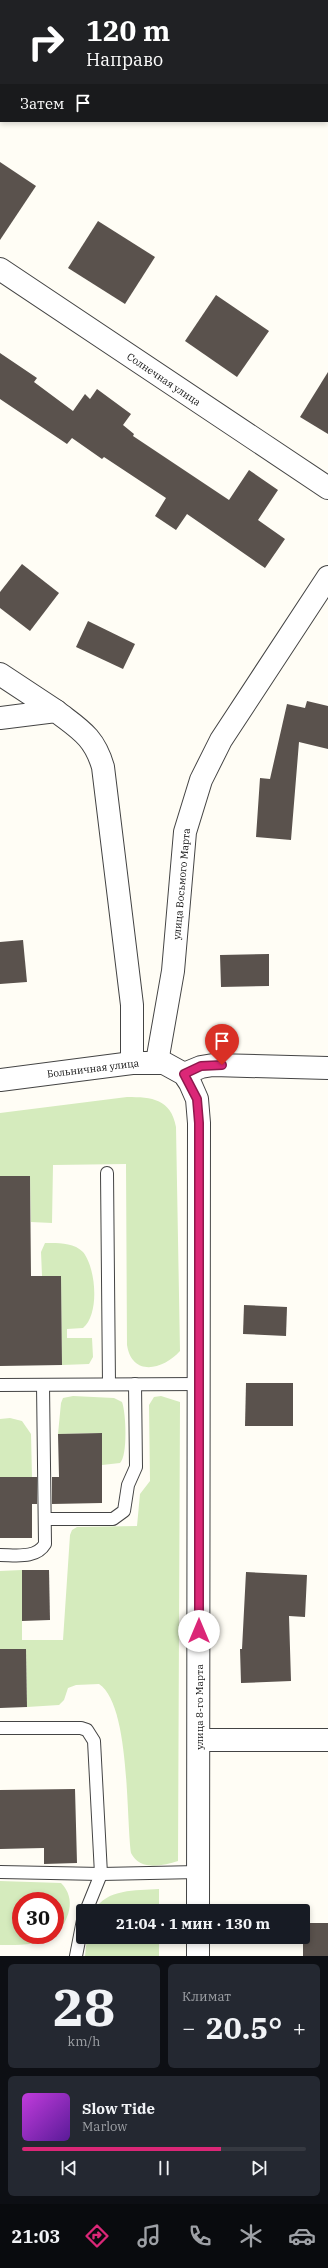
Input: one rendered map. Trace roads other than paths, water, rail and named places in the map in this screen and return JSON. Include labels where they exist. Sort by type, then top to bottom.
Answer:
[{"type":"street","name":"Солнечная улица","points":[[0,269],[328,488]]},
{"type":"street","name":"улица Восьмого Марта","points":[[157,1062],[173,971],[185,832],[201,780],[220,740],[328,576]]},
{"type":"street","points":[[0,674],[56,711],[94,742],[103,767],[132,1005],[132,1063]]},
{"type":"street","points":[[0,718],[56,711]]},
{"type":"street","name":"Больничная улица","points":[[0,1080],[132,1063],[157,1062],[170,1065],[184,1074]]},
{"type":"street","points":[[184,1074],[201,1066],[214,1065],[328,1068]]},
{"type":"street","name":"улица 8-го Марта","points":[[184,1074],[197,1099],[199,1123],[200,1384],[198,1904]]},
{"type":"street","points":[[199,1740],[328,1740]]},
{"type":"street","points":[[198,1944],[198,1956]]},
{"type":"lane","points":[[107,1173],[109,1384]]},
{"type":"lane","points":[[46,1520],[113,1519],[124,1511],[128,1485],[136,1467],[135,1384]]},
{"type":"lane","points":[[0,1385],[200,1384]]},
{"type":"lane","points":[[0,1555],[30,1554],[42,1550],[45,1544],[46,1520],[43,1385]]},
{"type":"lane","points":[[0,1728],[72,1727],[87,1730],[92,1735],[95,1747],[101,1874],[89,1904]]},
{"type":"lane","points":[[0,1872],[101,1874],[198,1872]]},
{"type":"lane","points":[[76,1956],[78,1944]]}]
